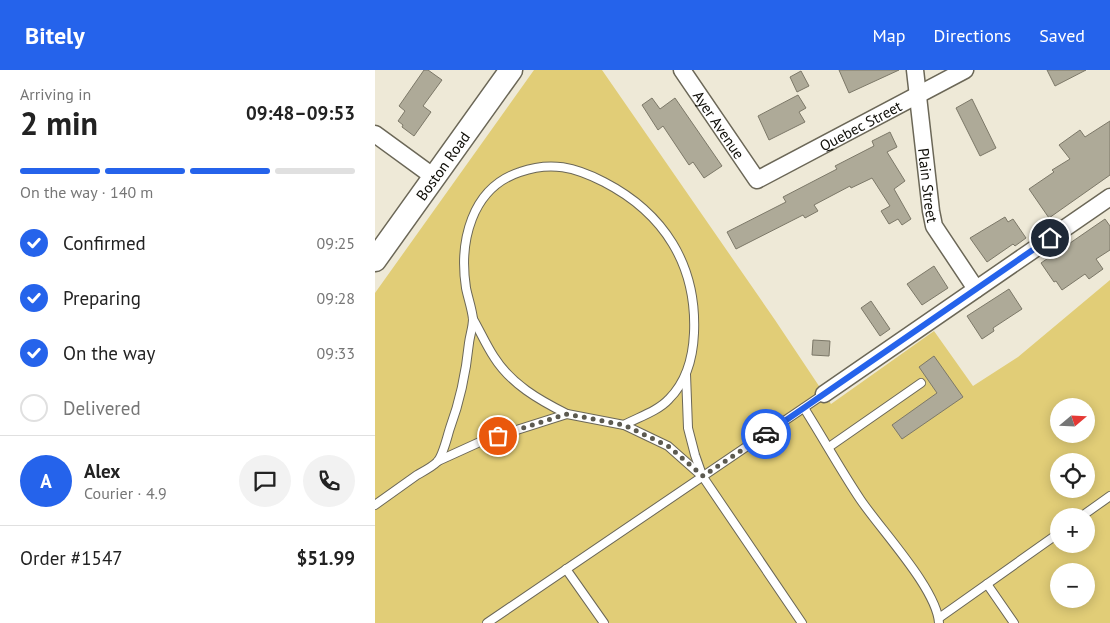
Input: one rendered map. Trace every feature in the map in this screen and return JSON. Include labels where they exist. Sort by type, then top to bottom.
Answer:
[{"type":"main road","name":"Boston Road","points":[[375,260],[511,70]]},
{"type":"street","name":"Ayer Avenue","points":[[682,70],[757,180]]},
{"type":"street","name":"Plain Street","points":[[915,70],[934,226],[976,289]]},
{"type":"street","name":"Quebec Street","points":[[757,180],[965,70]]},
{"type":"street","points":[[375,134],[434,177]]},
{"type":"street","points":[[825,394],[1110,197]]},
{"type":"lane","points":[[624,425],[656,409],[669,399],[686,374],[693,351],[694,316],[691,291],[681,260],[668,235],[645,209],[623,192],[591,175],[565,166],[544,166],[519,172],[488,190],[474,212],[466,235],[464,259],[466,287],[473,319],[494,358],[526,391],[545,404],[567,414],[624,425],[668,446],[703,476]]},
{"type":"lane","points":[[438,461],[454,419],[465,378],[473,319]]},
{"type":"lane","points":[[686,374],[688,428],[703,476],[802,623]]},
{"type":"lane","points":[[829,447],[921,383]]},
{"type":"lane","points":[[487,623],[825,394]]},
{"type":"lane","points":[[804,408],[859,498],[926,589],[939,620],[1050,539]]},
{"type":"lane","points":[[375,505],[438,461],[482,441],[567,414]]},
{"type":"lane","points":[[1093,508],[1110,496]]},
{"type":"lane","points":[[566,569],[604,623]]},
{"type":"lane","points":[[987,584],[1014,623]]},
{"type":"shaded area","points":[[534,70],[602,70],[831,404],[934,331],[973,386],[1018,357],[1110,280],[1110,623],[375,623],[375,293]]},
{"type":"building","points":[[424,70],[428,70],[442,80],[423,106],[431,112],[414,136],[402,127],[403,125],[398,121],[405,111],[399,106]]},
{"type":"building","points":[[839,70],[899,70],[849,93]]},
{"type":"building","points":[[1047,70],[1086,70],[1055,86]]},
{"type":"building","points":[[801,71],[809,86],[797,92],[790,77]]},
{"type":"building","points":[[798,95],[806,108],[799,112],[805,122],[769,140],[758,116]]},
{"type":"building","points":[[652,98],[660,109],[675,98],[722,166],[704,178],[693,162],[689,165],[663,126],[658,130],[642,105]]},
{"type":"building","points":[[972,99],[996,148],[980,156],[956,108]]},
{"type":"building","points":[[1110,121],[1110,175],[1049,218],[1029,189],[1054,172],[1052,170],[1070,159],[1059,145],[1080,130],[1085,137]]},
{"type":"building","points":[[890,132],[897,147],[887,152],[905,181],[894,189],[911,219],[902,225],[898,219],[889,224],[881,211],[890,206],[872,178],[851,188],[850,186],[814,205],[818,211],[805,218],[803,215],[736,249],[727,232],[786,202],[783,197],[837,169],[835,166],[874,146],[872,141]]},
{"type":"building","points":[[1005,217],[1008,222],[1013,219],[1026,238],[1015,246],[1013,244],[987,262],[970,238]]},
{"type":"building","points":[[1105,219],[1110,226],[1110,250],[1096,259],[1103,269],[1089,279],[1085,274],[1062,290],[1041,263]]},
{"type":"building","points":[[934,266],[948,288],[922,305],[907,284]]},
{"type":"building","points":[[1009,289],[1022,309],[993,328],[994,331],[982,339],[967,316]]},
{"type":"building","points":[[871,301],[890,329],[880,336],[861,308]]},
{"type":"building","points":[[813,340],[830,341],[829,356],[812,355]]},
{"type":"building","points":[[934,356],[963,397],[902,439],[892,425],[937,393],[919,367]]},
{"type":"way so far","points":[[498,436],[567,414],[624,425],[668,446],[703,476],[766,434]]},
{"type":"route","points":[[766,434],[1050,238]]}]
